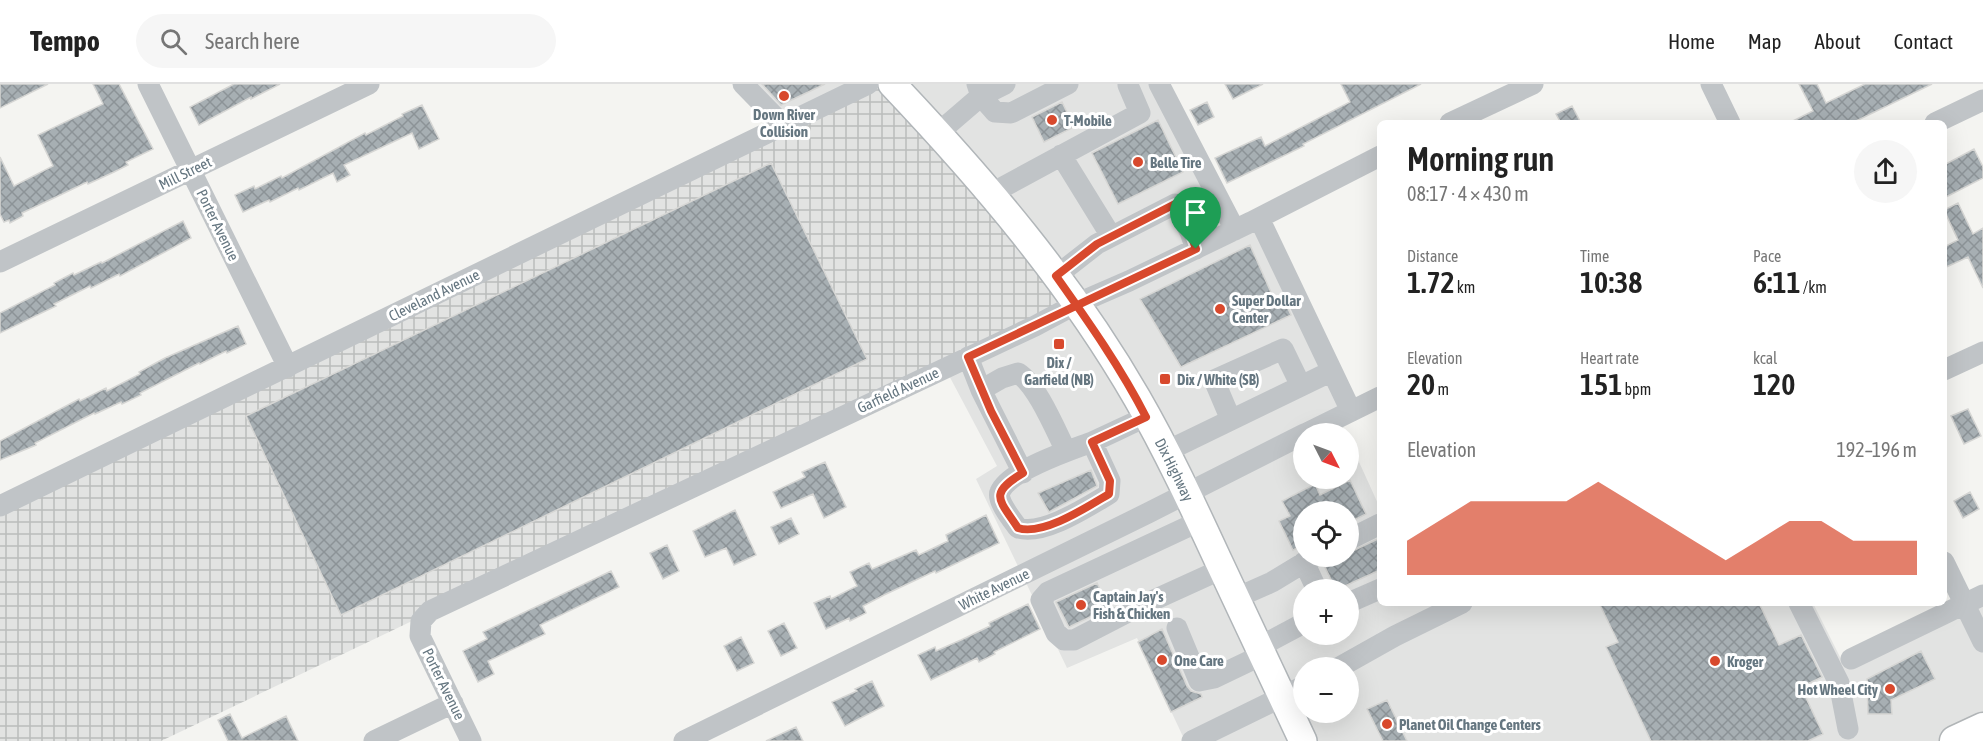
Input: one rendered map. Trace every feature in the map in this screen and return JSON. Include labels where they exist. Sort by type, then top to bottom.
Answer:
[{"type":"highway","points":[[1955,741],[1983,728]]},
{"type":"main road","name":"Dix Highway","points":[[892,84],[992,193],[1076,304],[1137,398],[1200,521],[1261,651],[1293,691]]},
{"type":"main road","name":"Dix Highway","points":[[1299,723],[1303,741]]},
{"type":"street","name":"Porter Avenue","points":[[148,84],[288,367]]},
{"type":"street","name":"Mill Street","points":[[0,262],[369,84]]},
{"type":"street","points":[[743,84],[783,125]]},
{"type":"street","name":"Cleveland Avenue","points":[[0,506],[868,84]]},
{"type":"street","points":[[938,133],[979,90],[1005,84]]},
{"type":"street","points":[[979,90],[995,112],[1011,113],[1068,84]]},
{"type":"street","points":[[1159,84],[1235,230]]},
{"type":"street","points":[[1456,120],[1533,84]]},
{"type":"street","points":[[1711,84],[1729,120]]},
{"type":"street","points":[[992,193],[1140,112],[1128,85]]},
{"type":"street","points":[[1941,120],[1983,100]]},
{"type":"street","points":[[1061,155],[1111,236]]},
{"type":"street","name":"Garfield Avenue","points":[[420,626],[430,611],[1196,249],[1377,158]]},
{"type":"street","points":[[1056,276],[1097,244],[1175,204],[1196,249]]},
{"type":"street","points":[[1258,218],[1351,411]]},
{"type":"street","points":[[1231,420],[1214,380],[1283,349],[1301,386]]},
{"type":"street","points":[[1947,369],[1983,352]]},
{"type":"street","points":[[968,357],[981,390],[1023,473]]},
{"type":"street","points":[[1165,452],[1332,371]]},
{"type":"street","points":[[981,390],[1002,378],[1017,373],[1027,379],[1066,451]]},
{"type":"street","name":"White Avenue","points":[[1326,423],[1377,398]]},
{"type":"street","points":[[1092,442],[1110,481],[1109,494],[1038,529],[1018,528],[999,499],[999,492],[1008,482],[1039,462],[1092,442],[1146,417]]},
{"type":"street","name":"White Avenue","points":[[684,741],[1293,440]]},
{"type":"street","points":[[1200,521],[1048,592],[1041,600],[1048,616],[1056,633],[1064,640],[1074,640],[1134,609],[1222,569]]},
{"type":"street","points":[[1359,534],[1377,526]]},
{"type":"street","points":[[1947,566],[1974,599],[1983,642]]},
{"type":"street","points":[[1236,598],[1272,582],[1297,567]]},
{"type":"street","points":[[1359,598],[1377,590]]},
{"type":"street","points":[[1851,659],[1974,599]]},
{"type":"street","points":[[1358,657],[1450,606]]},
{"type":"street","points":[[1800,606],[1839,683],[1848,729]]},
{"type":"street","name":"Porter Avenue","points":[[420,626],[420,636],[471,741]]},
{"type":"street","points":[[1177,628],[1199,681],[1214,678],[1293,629]]},
{"type":"street","points":[[1192,741],[1293,691]]},
{"type":"street","points":[[374,741],[453,703]]},
{"type":"shaded area","points":[[743,84],[868,84],[783,125]]},
{"type":"shaded area","points":[[868,84],[892,84],[1076,304],[161,741],[0,741],[0,506]]},
{"type":"shaded area","points":[[892,84],[1163,84],[1237,228],[1260,218],[1352,411],[1338,417],[1341,423],[1293,423],[1293,489],[1359,489],[1359,462],[1377,501],[1377,606],[1814,606],[1843,663],[1983,595],[1983,728],[1955,741],[1185,741],[1137,638],[1067,668],[976,479],[997,466],[945,368]]},
{"type":"building","points":[[0,84],[48,84],[0,108]]},
{"type":"building","points":[[93,84],[119,84],[153,149],[126,162],[128,165],[114,172],[88,184],[87,182],[22,213],[23,216],[10,223],[9,220],[4,222],[0,214],[0,157],[14,186],[53,166],[38,135],[103,104]]},
{"type":"building","points":[[234,84],[280,84],[199,125],[190,107]]},
{"type":"building","name":"Down River Collision","points":[[762,84],[825,84],[781,105]]},
{"type":"building","points":[[1225,84],[1263,84],[1233,99]]},
{"type":"building","points":[[1341,84],[1421,84],[1303,144],[1304,146],[1227,183],[1215,158],[1261,137],[1265,146],[1350,102]]},
{"type":"building","points":[[1799,84],[1817,84],[1826,103],[1865,84],[1932,84],[1858,120],[1795,120],[1813,111]]},
{"type":"building","name":"T-Mobile","points":[[1062,102],[1074,127],[1044,142],[1032,117]]},
{"type":"building","points":[[1207,102],[1214,117],[1198,125],[1190,110]]},
{"type":"building","points":[[422,105],[439,139],[419,149],[412,133],[344,165],[350,175],[337,182],[333,173],[299,190],[298,188],[243,212],[235,195],[254,186],[255,189],[281,176],[282,178]]},
{"type":"building","points":[[1572,106],[1579,120],[1559,120],[1556,114]]},
{"type":"building","name":"Belle Tire","points":[[1158,120],[1183,172],[1118,204],[1092,153]]},
{"type":"building","points":[[1974,149],[1983,167],[1983,178],[1947,196],[1947,163]]},
{"type":"building","points":[[771,163],[867,359],[341,615],[246,416]]},
{"type":"building","points":[[1958,203],[1973,234],[1983,228],[1983,288],[1968,257],[1947,267],[1947,246],[1958,240],[1947,216],[1947,208]]},
{"type":"building","points":[[183,221],[191,238],[120,276],[119,274],[91,288],[90,286],[54,304],[56,306],[0,333],[0,313],[55,285],[54,283],[73,273],[74,275],[102,263]]},
{"type":"building","name":"Super Dollar Center","points":[[1250,245],[1277,306],[1285,302],[1291,315],[1181,367],[1140,299]]},
{"type":"building","points":[[238,326],[246,344],[199,363],[140,393],[141,395],[94,413],[35,443],[36,445],[0,460],[0,441],[79,399],[80,401],[106,388],[107,391],[165,358]]},
{"type":"building","points":[[1968,409],[1981,436],[1964,444],[1951,416]]},
{"type":"building","points":[[825,462],[846,507],[824,518],[813,494],[781,508],[773,492],[805,477],[802,472]]},
{"type":"building","points":[[1091,470],[1097,486],[1049,512],[1038,493]]},
{"type":"building","points":[[1305,489],[1317,489],[1320,495],[1332,489],[1354,489],[1366,514],[1359,518],[1359,501],[1293,501],[1293,550],[1279,521],[1290,516],[1282,501]]},
{"type":"building","points":[[1970,492],[1979,509],[1963,518],[1954,501]]},
{"type":"building","points":[[735,510],[756,555],[734,565],[726,548],[705,557],[693,531]]},
{"type":"building","points":[[986,515],[999,543],[884,595],[863,606],[866,613],[826,629],[814,603],[830,596],[831,599],[857,586],[850,572],[869,563],[872,569],[916,550],[919,555],[948,541],[946,535]]},
{"type":"building","points":[[791,518],[799,534],[779,544],[771,527]]},
{"type":"building","points":[[1377,539],[1377,571],[1359,580],[1331,579],[1325,567],[1359,567],[1359,548]]},
{"type":"building","points":[[667,545],[679,571],[663,579],[650,553]]},
{"type":"building","points":[[611,571],[619,587],[540,625],[545,634],[488,661],[494,674],[478,682],[463,651],[487,639],[483,632]]},
{"type":"building","name":"Captain Jay's Fish & Chicken","points":[[1097,583],[1109,608],[1069,627],[1056,602]]},
{"type":"building","points":[[1028,604],[1040,629],[979,662],[977,658],[931,680],[918,655],[935,647],[936,651],[961,640]]},
{"type":"building","name":"Kroger","points":[[1600,606],[1760,606],[1779,645],[1801,635],[1822,677],[1801,687],[1823,734],[1808,741],[1651,741],[1606,647],[1618,642]]},
{"type":"building","points":[[784,623],[797,648],[781,656],[768,631]]},
{"type":"building","name":"One Care","points":[[1162,629],[1187,686],[1191,691],[1201,694],[1202,697],[1171,712],[1138,642]]},
{"type":"building","points":[[741,637],[754,663],[737,671],[724,646]]},
{"type":"building","name":"Hot Wheel City","points":[[1921,651],[1935,679],[1891,700],[1892,714],[1868,714],[1867,679]]},
{"type":"building","points":[[872,681],[884,706],[845,726],[832,702],[857,691],[855,689]]},
{"type":"building","name":"Planet Oil Change Centers","points":[[1387,700],[1407,741],[1383,741],[1367,709]]},
{"type":"building","points":[[230,714],[242,738],[286,716],[298,741],[228,741],[218,720]]},
{"type":"building","points":[[796,727],[803,741],[766,741]]},
{"type":"place","name":"Down River Collision","points":[[784,96]]},
{"type":"place","name":"T-Mobile","points":[[1052,120]]},
{"type":"place","name":"Belle Tire","points":[[1138,162]]},
{"type":"place","name":"Super Dollar Center","points":[[1220,309]]},
{"type":"place","name":"Dix / Garfield (NB)","points":[[1059,344]]},
{"type":"place","name":"Dix / White (SB)","points":[[1165,379]]},
{"type":"place","name":"Captain Jay's Fish & Chicken","points":[[1081,605]]},
{"type":"place","name":"One Care","points":[[1162,660]]},
{"type":"place","name":"Kroger","points":[[1715,661]]},
{"type":"place","name":"Hot Wheel City","points":[[1890,689]]},
{"type":"place","name":"Planet Oil Change Centers","points":[[1387,724]]},
{"type":"route","points":[[1196,249],[1076,304],[968,357],[991,411],[1023,473],[1008,482],[999,492],[999,499],[1018,528],[1038,529],[1109,494],[1110,481],[1092,442],[1146,417],[1137,398],[1076,304],[1056,276],[1097,244],[1175,204],[1196,249]]}]
